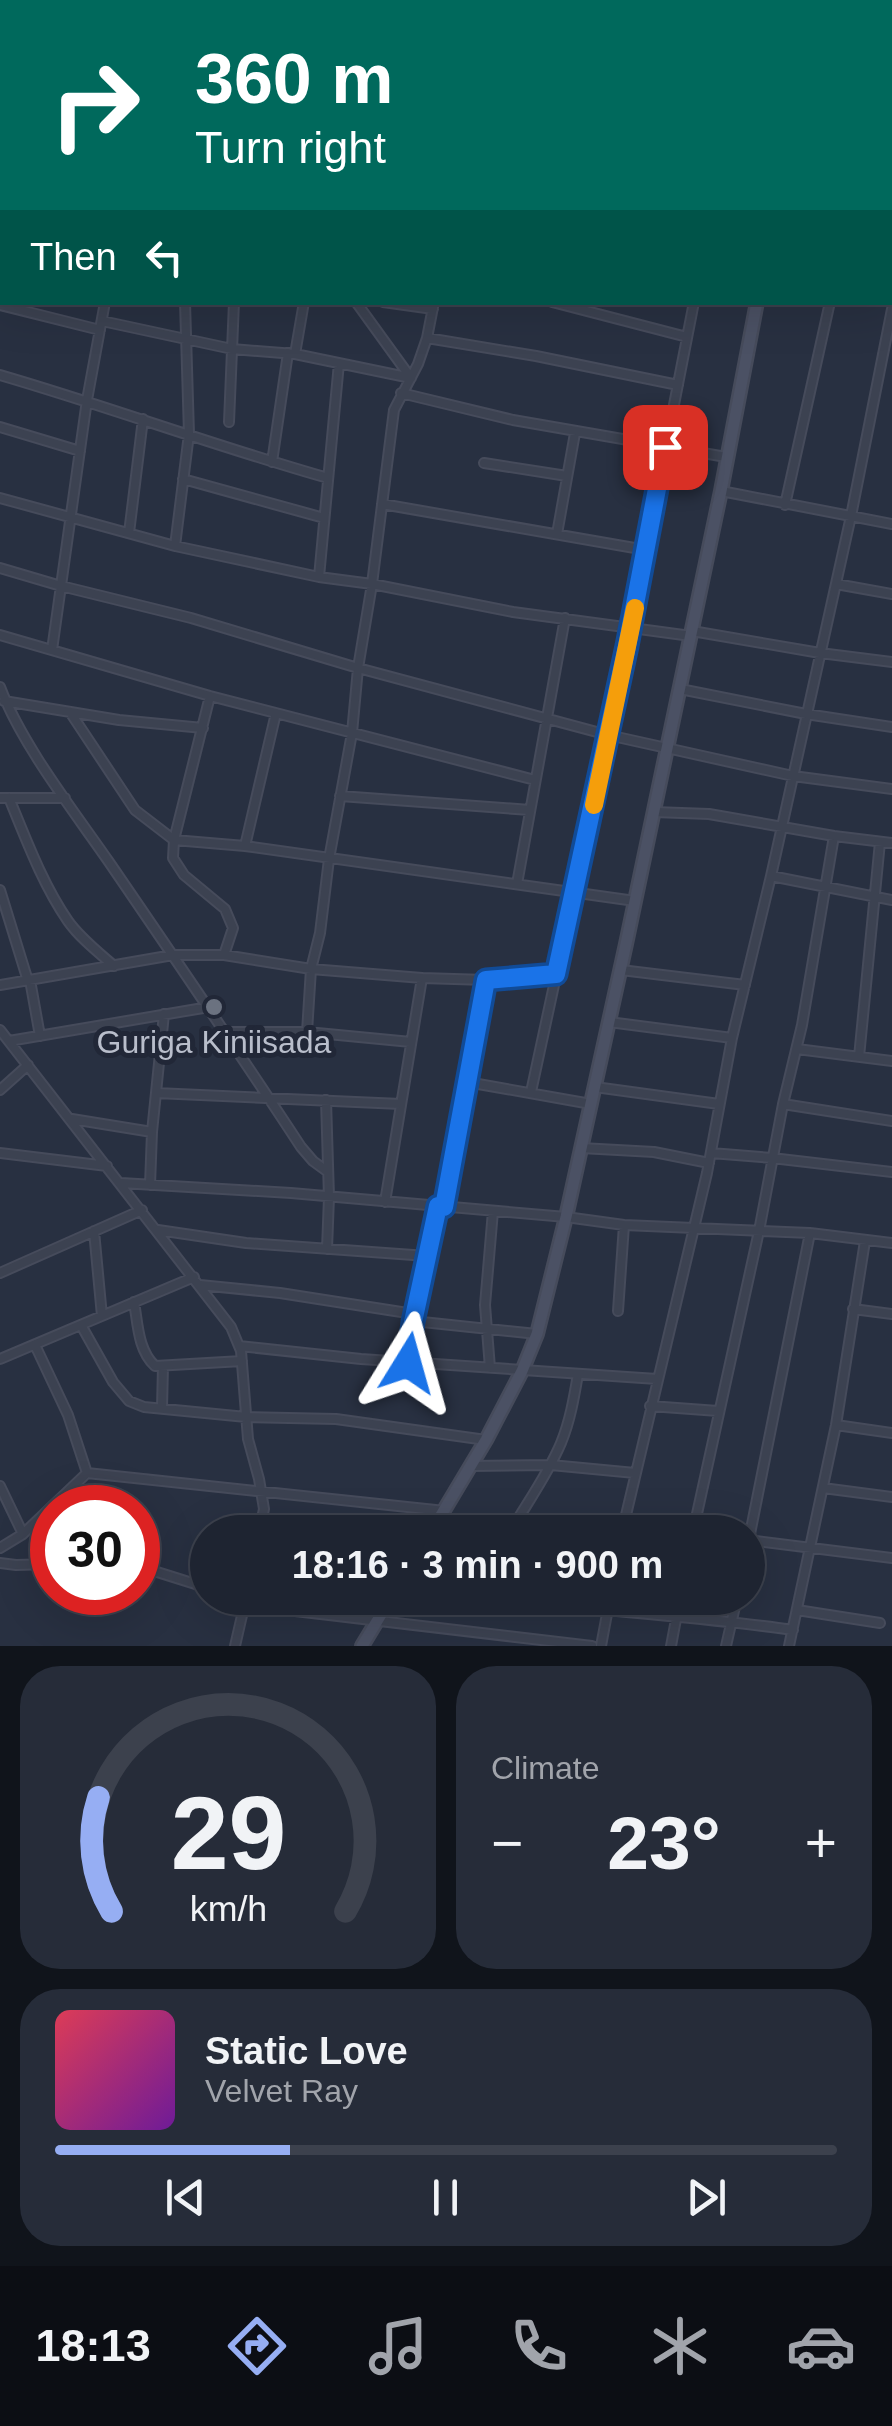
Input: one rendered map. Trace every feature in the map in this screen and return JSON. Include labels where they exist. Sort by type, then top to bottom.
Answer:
[{"type":"street","points":[[5,305],[232,349],[292,354],[411,378]]},
{"type":"street","points":[[52,650],[86,400],[104,305]]},
{"type":"street","points":[[175,546],[189,434],[185,305]]},
{"type":"street","points":[[228,422],[234,305]]},
{"type":"street","points":[[272,462],[303,305]]},
{"type":"street","points":[[358,305],[411,378]]},
{"type":"street","points":[[564,305],[687,336]]},
{"type":"street","points":[[532,1092],[631,627],[693,305]]},
{"type":"street","points":[[442,1515],[522,1371],[536,1334],[621,970],[756,305]]},
{"type":"street","points":[[785,505],[829,305]]},
{"type":"street","points":[[307,1032],[312,969],[352,733],[394,410],[428,338],[434,306]]},
{"type":"street","points":[[626,1515],[772,876],[888,347],[892,307]]},
{"type":"street","points":[[428,338],[678,385]]},
{"type":"street","points":[[318,577],[339,363]]},
{"type":"street","points":[[0,375],[328,478]]},
{"type":"street","points":[[401,393],[513,420],[726,458]]},
{"type":"street","points":[[130,534],[142,419]]},
{"type":"street","points":[[0,427],[80,451]]},
{"type":"street","points":[[557,534],[575,432]]},
{"type":"street","points":[[484,462],[567,476]]},
{"type":"street","points":[[183,480],[324,518]]},
{"type":"street","points":[[720,492],[892,524]]},
{"type":"street","points":[[0,498],[175,546],[318,577],[480,606],[892,662]]},
{"type":"street","points":[[382,504],[646,550]]},
{"type":"street","points":[[0,568],[608,736],[793,776],[892,789]]},
{"type":"street","points":[[836,584],[892,594]]},
{"type":"street","points":[[517,884],[565,618]]},
{"type":"street","points":[[0,635],[210,696],[535,780]]},
{"type":"street","points":[[0,687],[3,701],[65,798],[301,1148],[328,1172]]},
{"type":"street","points":[[680,689],[892,727]]},
{"type":"street","points":[[210,696],[174,840],[174,858],[184,875],[225,909],[232,928],[224,955]]},
{"type":"street","points":[[3,701],[119,720],[203,728]]},
{"type":"street","points":[[70,712],[135,810],[174,840],[245,846],[635,901]]},
{"type":"street","points":[[245,846],[276,713]]},
{"type":"street","points":[[340,796],[530,810]]},
{"type":"street","points":[[65,798],[4,798],[68,921],[114,966]]},
{"type":"street","points":[[654,812],[709,814],[892,844]]},
{"type":"street","points":[[696,1515],[797,1049],[834,836]]},
{"type":"street","points":[[859,1056],[880,842]]},
{"type":"street","points":[[772,876],[892,900]]},
{"type":"street","points":[[0,890],[29,981],[40,1036]]},
{"type":"street","points":[[0,985],[173,955],[224,955],[312,969],[422,978],[486,980],[556,974]]},
{"type":"street","points":[[621,970],[745,984]]},
{"type":"street","points":[[385,1202],[422,978]]},
{"type":"street","points":[[408,1363],[414,1318],[468,1082],[486,980]]},
{"type":"street","points":[[9,1041],[209,1007]]},
{"type":"street","points":[[150,1184],[164,1014]]},
{"type":"street","points":[[609,1022],[732,1038]]},
{"type":"street","points":[[0,1030],[231,1327],[242,1361],[248,1439],[263,1515]]},
{"type":"street","points":[[226,1032],[307,1032],[411,1042]]},
{"type":"street","points":[[797,1049],[892,1060]]},
{"type":"street","points":[[0,1090],[28,1065]]},
{"type":"street","points":[[468,1082],[591,1104]]},
{"type":"street","points":[[595,1088],[719,1104]]},
{"type":"street","points":[[156,1094],[401,1104]]},
{"type":"street","points":[[326,1100],[326,1249]]},
{"type":"street","points":[[783,1104],[892,1122]]},
{"type":"street","points":[[71,1119],[152,1132]]},
{"type":"street","points":[[581,1148],[709,1158],[772,1158],[892,1172]]},
{"type":"street","points":[[0,1153],[108,1166]]},
{"type":"street","points":[[121,1183],[329,1196],[624,1225],[810,1233],[892,1243]]},
{"type":"street","points":[[0,1273],[142,1210]]},
{"type":"street","points":[[490,1368],[486,1306],[493,1211]]},
{"type":"street","points":[[618,1311],[624,1225]]},
{"type":"street","points":[[158,1230],[246,1243],[427,1256]]},
{"type":"street","points":[[94,1231],[102,1316]]},
{"type":"street","points":[[753,1515],[810,1233]]},
{"type":"street","points":[[789,1646],[836,1424],[865,1240]]},
{"type":"street","points":[[0,1360],[194,1277]]},
{"type":"street","points":[[200,1285],[536,1334]]},
{"type":"street","points":[[134,1302],[141,1344],[146,1358],[155,1366],[242,1361]]},
{"type":"street","points":[[853,1309],[892,1314]]},
{"type":"street","points":[[81,1325],[113,1382],[129,1401],[144,1406],[246,1417],[336,1420],[486,1440]]},
{"type":"street","points":[[35,1345],[68,1415],[87,1473]]},
{"type":"street","points":[[239,1346],[408,1363],[656,1378]]},
{"type":"street","points":[[162,1408],[163,1366]]},
{"type":"street","points":[[520,1515],[550,1465],[567,1424],[578,1374]]},
{"type":"street","points":[[650,1406],[718,1411]]},
{"type":"street","points":[[836,1424],[892,1432]]},
{"type":"street","points":[[471,1466],[550,1465],[635,1474]]},
{"type":"street","points":[[0,1548],[22,1534],[87,1473],[445,1511]]},
{"type":"street","points":[[0,1486],[22,1534]]},
{"type":"street","points":[[822,1488],[892,1497]]},
{"type":"street","points":[[765,1543],[892,1558]]},
{"type":"street","points":[[0,1563],[30,1565]]},
{"type":"street","points":[[160,1573],[190,1582]]},
{"type":"street","points":[[797,1610],[880,1623]]},
{"type":"street","points":[[234,1646],[242,1615]]},
{"type":"street","points":[[342,1615],[592,1646]]},
{"type":"street","points":[[362,1646],[380,1615]]},
{"type":"street","points":[[601,1646],[606,1615]]},
{"type":"street","points":[[642,1615],[793,1630]]},
{"type":"street","points":[[670,1646],[677,1615]]},
{"type":"street","points":[[726,1646],[733,1615]]},
{"type":"slow traffic","points":[[594,805],[635,608]]},
{"type":"place","name":"Guriga Kiniisada","points":[[214,1007]]},
{"type":"route","points":[[408,1363],[438,1206],[444,1207],[486,980],[556,974],[627,646],[665,447]]}]
